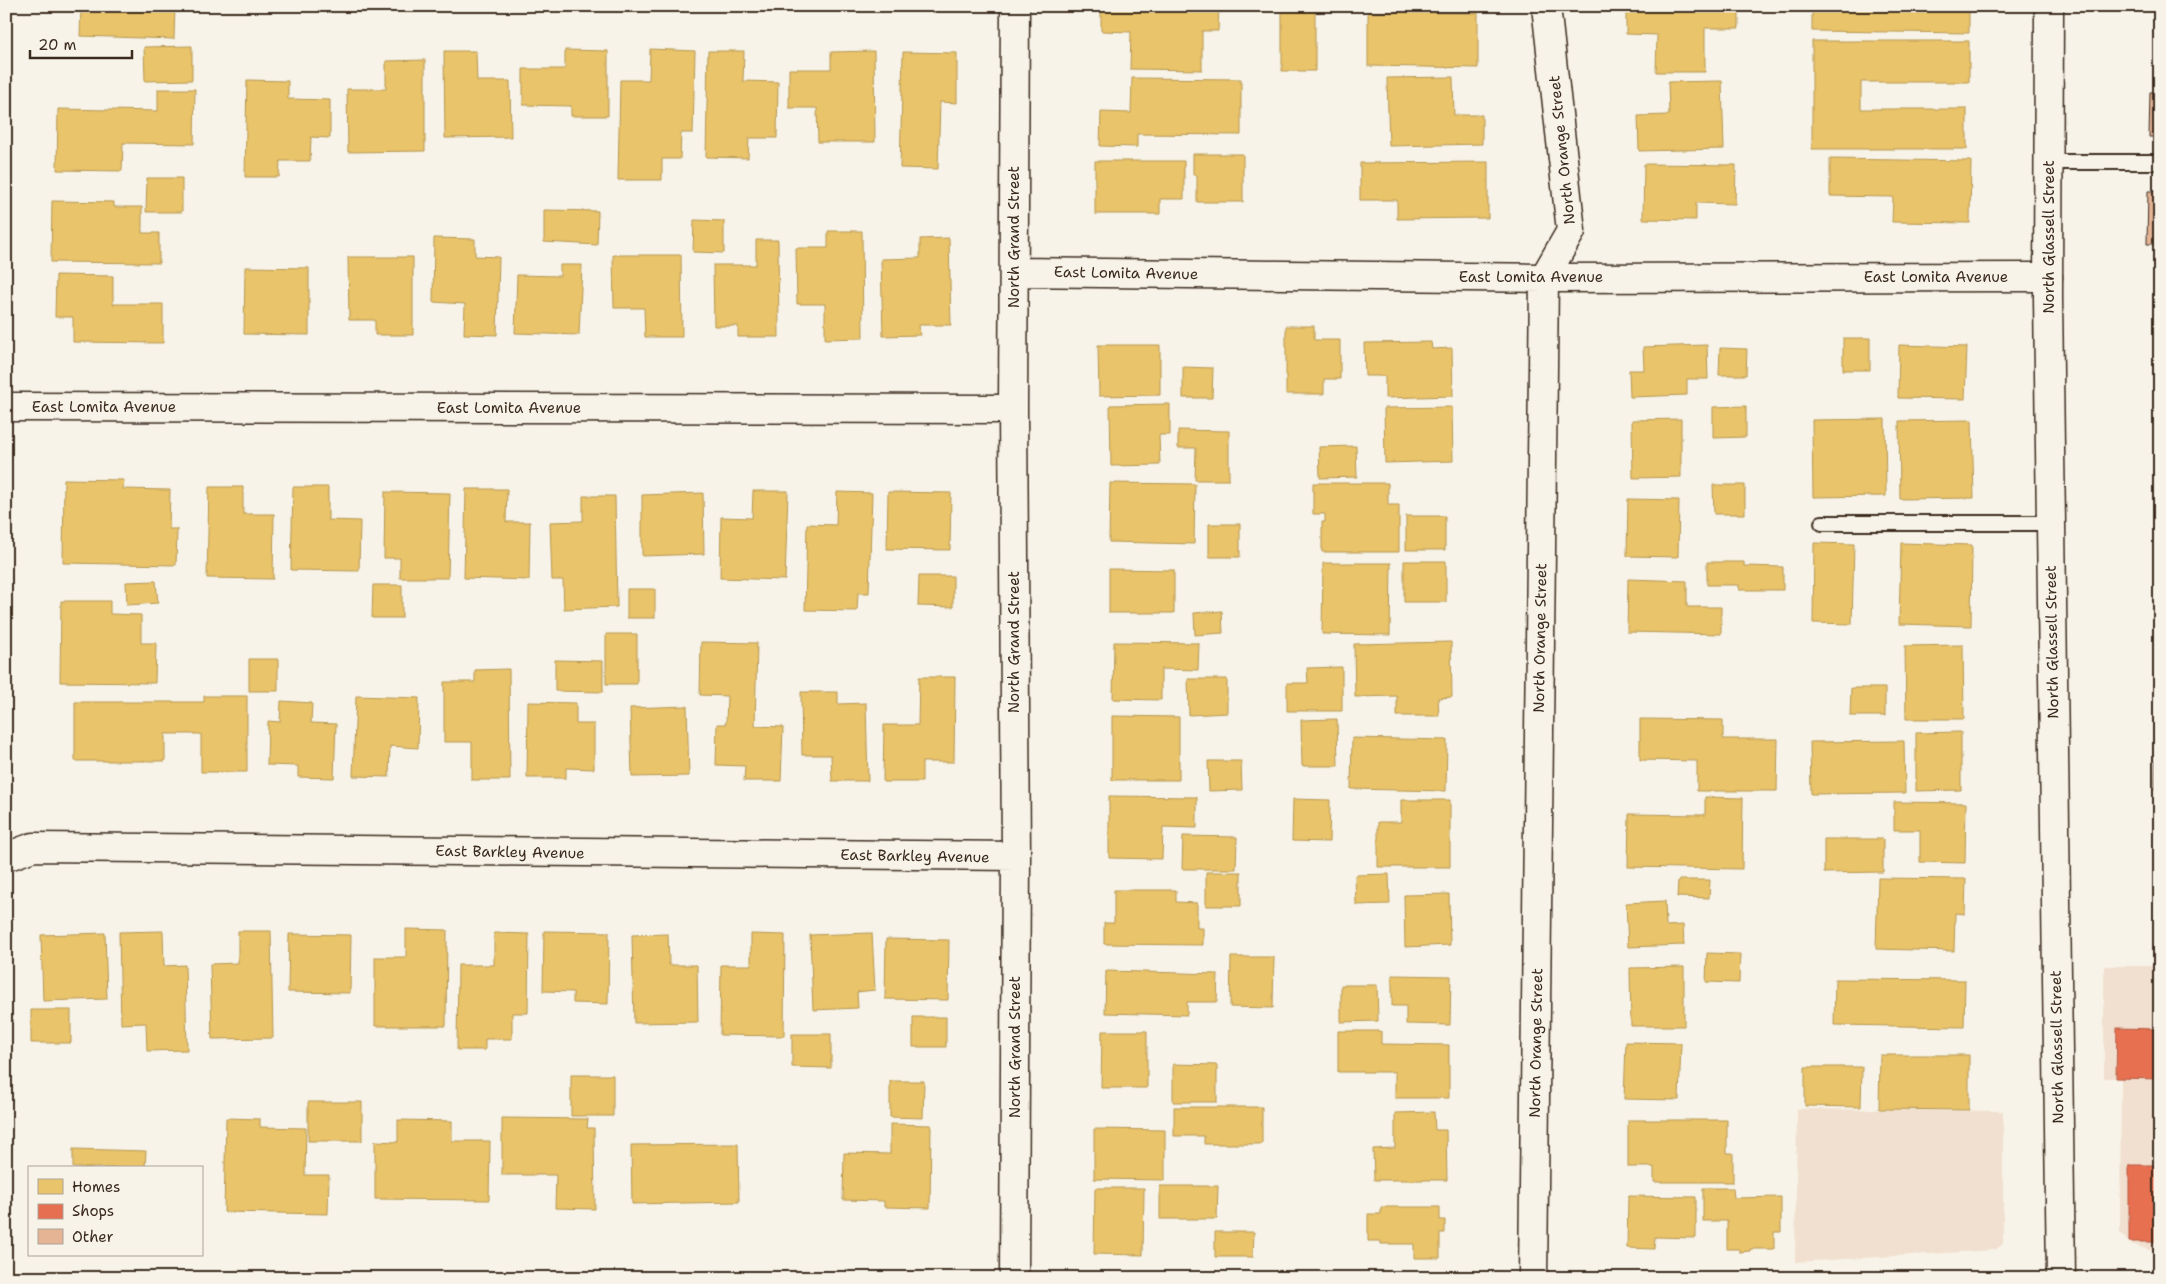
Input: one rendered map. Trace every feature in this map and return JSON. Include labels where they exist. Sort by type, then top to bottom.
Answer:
[{"type":"street","name":"North Grand Street","points":[[1014,1278],[1016,856],[1013,409],[1015,6]]},
{"type":"street","name":"North Orange Street","points":[[1533,1278],[1544,278],[1571,231],[1546,6]]},
{"type":"street","name":"North Glassell Street","points":[[2049,6],[2048,277],[2062,1278]]},
{"type":"street","name":"East Lomita Avenue","points":[[1015,272],[1544,278],[2048,277]]},
{"type":"street","name":"East Lomita Avenue","points":[[6,407],[1013,409]]},
{"type":"street","name":"East Barkley Avenue","points":[[6,857],[33,847],[1016,856]]},
{"type":"lane","points":[[2049,162],[2160,162]]},
{"type":"lane","points":[[1822,523],[2051,523]]},
{"type":"shaded area","points":[[2104,966],[2160,966],[2160,1250],[2149,1250],[2129,1243],[2120,1233],[2121,1078],[2104,1078]]},
{"type":"shaded area","points":[[1797,1109],[2003,1111],[2003,1244],[1995,1250],[1795,1262]]},
{"type":"building: Homes","points":[[81,6],[175,6],[174,39],[80,36]]},
{"type":"building: Homes","points":[[1101,6],[1219,6],[1218,31],[1202,31],[1202,70],[1130,69],[1131,32],[1101,31]]},
{"type":"building: Homes","points":[[1282,6],[1320,6],[1320,12],[1315,12],[1315,71],[1282,71]]},
{"type":"building: Homes","points":[[1626,6],[1739,6],[1739,28],[1705,28],[1705,72],[1656,72],[1657,35],[1626,34]]},
{"type":"building: Homes","points":[[1812,6],[1969,6],[1969,33],[1812,31]]},
{"type":"building: Homes","points":[[1368,12],[1478,13],[1478,68],[1368,66]]},
{"type":"building: Homes","points":[[1812,41],[1969,41],[1969,82],[1861,82],[1861,109],[1967,109],[1967,149],[1812,149]]},
{"type":"building: Homes","points":[[192,46],[192,80],[145,81],[144,47]]},
{"type":"building: Homes","points":[[650,49],[695,51],[693,133],[681,133],[680,159],[662,159],[662,180],[618,180],[620,80],[649,80]]},
{"type":"building: Homes","points":[[565,50],[608,51],[608,116],[571,116],[571,106],[523,105],[523,69],[565,69]]},
{"type":"building: Homes","points":[[444,51],[476,51],[477,81],[510,81],[511,137],[445,138]]},
{"type":"building: Homes","points":[[708,51],[744,51],[743,81],[778,82],[777,138],[749,138],[748,158],[706,157]]},
{"type":"building: Homes","points":[[874,51],[875,142],[818,142],[817,108],[789,108],[789,69],[831,69],[831,52]]},
{"type":"building: Homes","points":[[903,52],[957,53],[957,103],[940,102],[938,169],[900,168]]},
{"type":"building: Homes","points":[[425,60],[425,151],[348,152],[347,89],[386,89],[386,61]]},
{"type":"building: Homes","points":[[1453,77],[1454,115],[1482,115],[1482,144],[1389,146],[1387,78]]},
{"type":"building: Homes","points":[[1132,78],[1241,79],[1241,135],[1137,134],[1137,147],[1100,146],[1101,112],[1131,113]]},
{"type":"building: Homes","points":[[247,80],[288,81],[288,99],[330,100],[330,138],[311,137],[310,161],[280,161],[279,177],[245,177]]},
{"type":"building: Homes","points":[[1722,81],[1724,149],[1639,151],[1638,116],[1669,115],[1668,82]]},
{"type":"building: Homes","points":[[158,89],[195,89],[194,144],[123,143],[122,171],[57,170],[58,109],[158,111]]},
{"type":"building: Homes","points":[[1193,154],[1243,154],[1243,202],[1197,202],[1197,175],[1193,175]]},
{"type":"building: Homes","points":[[1830,159],[1971,161],[1970,223],[1892,222],[1893,197],[1830,196]]},
{"type":"building: Homes","points":[[1095,161],[1184,161],[1184,199],[1160,199],[1160,214],[1095,214]]},
{"type":"building: Homes","points":[[1488,162],[1488,218],[1397,219],[1397,200],[1360,200],[1360,163]]},
{"type":"building: Homes","points":[[1644,164],[1736,165],[1735,204],[1696,203],[1696,220],[1643,219]]},
{"type":"building: Homes","points":[[147,178],[182,178],[182,212],[146,212]]},
{"type":"building: Homes","points":[[52,201],[114,202],[114,207],[142,207],[142,233],[159,233],[159,263],[51,262]]},
{"type":"building: Homes","points":[[544,210],[598,211],[597,245],[544,242]]},
{"type":"building: Homes","points":[[694,220],[724,221],[724,253],[693,252]]},
{"type":"building: Homes","points":[[828,231],[862,231],[863,338],[825,339],[825,304],[797,304],[796,248],[828,248]]},
{"type":"building: Homes","points":[[434,238],[475,239],[475,256],[499,257],[497,335],[464,334],[465,304],[433,302]]},
{"type":"building: Homes","points":[[949,238],[951,325],[919,325],[920,335],[883,336],[881,259],[920,258],[920,239]]},
{"type":"building: Homes","points":[[756,240],[778,240],[779,337],[738,337],[738,326],[714,326],[713,265],[756,265]]},
{"type":"building: Homes","points":[[613,255],[681,255],[682,337],[645,337],[644,308],[614,308]]},
{"type":"building: Homes","points":[[348,257],[413,257],[413,335],[375,335],[375,320],[349,320]]},
{"type":"building: Homes","points":[[560,265],[582,265],[579,335],[515,333],[517,275],[560,276]]},
{"type":"building: Homes","points":[[245,267],[309,268],[309,335],[244,334]]},
{"type":"building: Homes","points":[[56,275],[113,276],[113,304],[163,304],[163,343],[73,342],[73,317],[55,317]]},
{"type":"building: Homes","points":[[1286,326],[1314,326],[1314,340],[1340,340],[1340,379],[1324,379],[1324,394],[1286,394]]},
{"type":"building: Homes","points":[[1843,338],[1870,338],[1870,370],[1843,370]]},
{"type":"building: Homes","points":[[1431,342],[1432,349],[1452,348],[1453,396],[1385,398],[1385,376],[1365,376],[1364,343]]},
{"type":"building: Homes","points":[[1098,345],[1160,345],[1160,395],[1099,396]]},
{"type":"building: Homes","points":[[1707,345],[1708,379],[1687,379],[1687,395],[1630,397],[1629,370],[1644,370],[1643,347]]},
{"type":"building: Homes","points":[[1899,345],[1967,347],[1965,399],[1898,398]]},
{"type":"building: Homes","points":[[1720,348],[1747,349],[1746,375],[1719,375]]},
{"type":"building: Homes","points":[[1183,367],[1213,368],[1212,398],[1183,398]]},
{"type":"building: Homes","points":[[1170,404],[1170,435],[1159,435],[1160,465],[1111,466],[1110,405]]},
{"type":"building: Homes","points":[[1746,406],[1746,437],[1713,438],[1713,407]]},
{"type":"building: Homes","points":[[1452,407],[1453,461],[1385,463],[1384,408]]},
{"type":"building: Homes","points":[[1681,419],[1681,477],[1633,478],[1632,420]]},
{"type":"building: Homes","points":[[1885,419],[1886,496],[1813,497],[1812,420]]},
{"type":"building: Homes","points":[[1972,420],[1974,498],[1900,499],[1899,421]]},
{"type":"building: Homes","points":[[1178,430],[1229,431],[1229,480],[1195,480],[1196,448],[1178,448]]},
{"type":"building: Homes","points":[[1356,446],[1357,477],[1320,478],[1319,447]]},
{"type":"building: Homes","points":[[64,479],[124,480],[123,489],[170,490],[169,529],[177,529],[176,565],[63,563]]},
{"type":"building: Homes","points":[[1110,483],[1195,484],[1194,544],[1109,542]]},
{"type":"building: Homes","points":[[1313,483],[1388,483],[1388,505],[1399,505],[1399,552],[1322,552],[1322,522],[1325,522],[1325,514],[1313,514]]},
{"type":"building: Homes","points":[[1713,485],[1745,485],[1745,514],[1714,514]]},
{"type":"building: Homes","points":[[209,487],[243,487],[243,514],[274,514],[273,579],[207,578]]},
{"type":"building: Homes","points":[[293,487],[328,487],[328,520],[360,521],[359,571],[291,570]]},
{"type":"building: Homes","points":[[466,489],[507,489],[506,522],[530,522],[529,580],[464,578]]},
{"type":"building: Homes","points":[[753,491],[788,491],[785,580],[720,578],[721,517],[752,518]]},
{"type":"building: Homes","points":[[385,492],[450,493],[448,578],[400,578],[400,558],[384,558]]},
{"type":"building: Homes","points":[[837,492],[872,493],[869,593],[858,593],[857,611],[805,610],[807,524],[836,525]]},
{"type":"building: Homes","points":[[888,492],[951,493],[950,550],[887,549]]},
{"type":"building: Homes","points":[[703,493],[704,554],[642,556],[642,495]]},
{"type":"building: Homes","points":[[583,496],[615,496],[617,607],[564,609],[563,580],[552,580],[550,522],[583,521]]},
{"type":"building: Homes","points":[[1628,499],[1679,500],[1678,557],[1627,556]]},
{"type":"building: Homes","points":[[1406,516],[1445,516],[1445,550],[1406,550]]},
{"type":"building: Homes","points":[[1209,524],[1240,524],[1240,557],[1209,557]]},
{"type":"building: Homes","points":[[1814,543],[1854,544],[1852,624],[1813,623]]},
{"type":"building: Homes","points":[[1901,543],[1972,545],[1971,626],[1899,624]]},
{"type":"building: Homes","points":[[1404,561],[1446,561],[1446,602],[1404,602]]},
{"type":"building: Homes","points":[[1707,562],[1744,562],[1744,566],[1783,567],[1783,590],[1739,590],[1739,585],[1707,585]]},
{"type":"building: Homes","points":[[1323,563],[1391,563],[1390,635],[1322,634]]},
{"type":"building: Homes","points":[[1109,569],[1174,570],[1174,613],[1109,613]]},
{"type":"building: Homes","points":[[919,576],[953,576],[953,607],[918,606]]},
{"type":"building: Homes","points":[[1628,579],[1687,581],[1687,607],[1721,607],[1721,634],[1627,632]]},
{"type":"building: Homes","points":[[156,581],[158,603],[127,605],[126,582]]},
{"type":"building: Homes","points":[[373,585],[402,585],[402,618],[372,618]]},
{"type":"building: Homes","points":[[627,589],[655,589],[655,618],[627,618]]},
{"type":"building: Homes","points":[[61,601],[110,601],[110,614],[141,615],[141,643],[156,643],[155,683],[60,682]]},
{"type":"building: Homes","points":[[1222,611],[1223,633],[1195,635],[1194,613]]},
{"type":"building: Homes","points":[[606,634],[637,634],[637,684],[606,684]]},
{"type":"building: Homes","points":[[701,642],[757,643],[755,726],[783,727],[781,781],[744,781],[745,766],[716,765],[717,724],[726,724],[727,696],[700,695]]},
{"type":"building: Homes","points":[[1114,642],[1199,643],[1198,670],[1161,669],[1161,700],[1113,699]]},
{"type":"building: Homes","points":[[1451,642],[1452,697],[1438,698],[1439,716],[1397,716],[1397,696],[1355,697],[1354,644]]},
{"type":"building: Homes","points":[[1963,645],[1964,719],[1906,719],[1905,646]]},
{"type":"building: Homes","points":[[249,659],[278,659],[278,691],[249,691]]},
{"type":"building: Homes","points":[[555,660],[603,661],[603,692],[555,691]]},
{"type":"building: Homes","points":[[1342,667],[1342,711],[1287,711],[1287,683],[1308,683],[1307,668]]},
{"type":"building: Homes","points":[[509,669],[510,780],[472,780],[472,742],[444,742],[444,682],[475,682],[475,670]]},
{"type":"building: Homes","points":[[919,677],[955,677],[954,762],[922,762],[922,782],[883,782],[884,725],[918,725]]},
{"type":"building: Homes","points":[[1188,679],[1227,679],[1227,713],[1189,715]]},
{"type":"building: Homes","points":[[1851,688],[1885,688],[1885,716],[1850,716]]},
{"type":"building: Homes","points":[[801,692],[838,692],[838,704],[866,703],[868,781],[832,781],[831,755],[802,755]]},
{"type":"building: Homes","points":[[204,696],[247,696],[247,772],[201,772],[201,734],[165,734],[165,761],[75,761],[75,702],[204,702]]},
{"type":"building: Homes","points":[[356,696],[419,698],[418,748],[390,746],[389,777],[353,776]]},
{"type":"building: Homes","points":[[281,701],[312,703],[311,723],[336,724],[334,778],[298,777],[298,766],[267,765],[268,721],[280,722]]},
{"type":"building: Homes","points":[[528,702],[576,703],[576,724],[594,724],[594,769],[566,768],[566,778],[527,778]]},
{"type":"building: Homes","points":[[687,706],[689,776],[632,777],[630,708]]},
{"type":"building: Homes","points":[[1112,716],[1179,717],[1179,780],[1112,780]]},
{"type":"building: Homes","points":[[1337,719],[1338,766],[1302,766],[1301,720]]},
{"type":"building: Homes","points":[[1640,719],[1723,720],[1723,739],[1778,739],[1777,791],[1697,791],[1697,761],[1640,760]]},
{"type":"building: Homes","points":[[1961,732],[1961,790],[1916,791],[1916,733]]},
{"type":"building: Homes","points":[[1352,738],[1447,740],[1446,791],[1351,789]]},
{"type":"building: Homes","points":[[1904,741],[1905,793],[1811,794],[1810,742]]},
{"type":"building: Homes","points":[[1208,761],[1241,761],[1242,790],[1209,791]]},
{"type":"building: Homes","points":[[1109,796],[1197,797],[1197,828],[1163,827],[1162,859],[1109,858]]},
{"type":"building: Homes","points":[[1705,797],[1743,798],[1742,869],[1628,867],[1629,814],[1705,815]]},
{"type":"building: Homes","points":[[1293,799],[1330,800],[1329,842],[1292,841]]},
{"type":"building: Homes","points":[[1401,800],[1450,800],[1450,867],[1378,867],[1378,822],[1401,822]]},
{"type":"building: Homes","points":[[1894,802],[1966,803],[1965,863],[1920,862],[1920,830],[1894,830]]},
{"type":"building: Homes","points":[[1183,836],[1237,837],[1236,869],[1182,869]]},
{"type":"building: Homes","points":[[1824,839],[1883,839],[1883,872],[1824,873]]},
{"type":"building: Homes","points":[[1206,872],[1241,872],[1241,906],[1206,906]]},
{"type":"building: Homes","points":[[1389,874],[1390,904],[1356,905],[1355,875]]},
{"type":"building: Homes","points":[[1878,878],[1966,879],[1965,914],[1955,913],[1954,951],[1876,949]]},
{"type":"building: Homes","points":[[1678,880],[1710,880],[1709,898],[1677,897]]},
{"type":"building: Homes","points":[[1114,890],[1176,890],[1176,902],[1197,903],[1197,928],[1203,928],[1203,945],[1104,944],[1104,923],[1114,923]]},
{"type":"building: Homes","points":[[1449,894],[1450,945],[1405,947],[1404,895]]},
{"type":"building: Homes","points":[[1665,901],[1666,926],[1683,925],[1684,945],[1628,947],[1626,903]]},
{"type":"building: Homes","points":[[406,929],[447,930],[446,1026],[375,1026],[375,957],[406,957]]},
{"type":"building: Homes","points":[[163,931],[164,966],[185,965],[187,1050],[147,1051],[146,1023],[121,1024],[119,932]]},
{"type":"building: Homes","points":[[238,931],[271,931],[273,1038],[212,1039],[210,964],[238,963]]},
{"type":"building: Homes","points":[[544,931],[609,932],[608,1004],[573,1003],[573,992],[543,991]]},
{"type":"building: Homes","points":[[105,933],[107,999],[43,1001],[41,935]]},
{"type":"building: Homes","points":[[494,933],[529,934],[528,1013],[512,1013],[512,1039],[485,1039],[485,1050],[457,1050],[458,965],[494,965]]},
{"type":"building: Homes","points":[[872,933],[875,990],[857,992],[858,1008],[813,1010],[810,935]]},
{"type":"building: Homes","points":[[289,934],[351,935],[350,993],[288,992]]},
{"type":"building: Homes","points":[[668,934],[669,965],[697,965],[698,1022],[634,1023],[632,935]]},
{"type":"building: Homes","points":[[751,934],[785,935],[784,1036],[720,1035],[721,965],[751,965]]},
{"type":"building: Homes","points":[[886,939],[949,940],[948,1000],[885,999]]},
{"type":"building: Homes","points":[[1707,953],[1740,954],[1739,983],[1706,982]]},
{"type":"building: Homes","points":[[1231,957],[1274,957],[1273,1008],[1230,1007]]},
{"type":"building: Homes","points":[[1684,967],[1684,1026],[1631,1026],[1630,968]]},
{"type":"building: Homes","points":[[1106,971],[1218,974],[1217,1002],[1187,1002],[1187,1015],[1105,1013]]},
{"type":"building: Homes","points":[[1392,975],[1451,976],[1450,1025],[1406,1024],[1406,1006],[1392,1006]]},
{"type":"building: Homes","points":[[1835,979],[1965,980],[1964,1027],[1834,1025]]},
{"type":"building: Homes","points":[[1341,985],[1377,985],[1378,1021],[1341,1022]]},
{"type":"building: Homes","points":[[31,1010],[71,1010],[71,1043],[31,1043]]},
{"type":"building: Homes","points":[[913,1017],[946,1017],[946,1047],[913,1047]]},
{"type":"building: Homes","points":[[1102,1031],[1147,1031],[1147,1088],[1101,1088]]},
{"type":"building: Homes","points":[[1338,1031],[1381,1031],[1381,1044],[1449,1045],[1449,1098],[1395,1098],[1395,1072],[1338,1072]]},
{"type":"building: Homes","points":[[792,1034],[831,1034],[831,1068],[792,1067]]},
{"type":"building: Homes","points":[[1626,1042],[1681,1043],[1679,1100],[1624,1099]]},
{"type":"building: Homes","points":[[1880,1055],[1969,1055],[1969,1110],[1879,1109]]},
{"type":"building: Homes","points":[[1173,1064],[1217,1065],[1217,1102],[1173,1102]]},
{"type":"building: Homes","points":[[1805,1067],[1862,1067],[1861,1107],[1805,1106]]},
{"type":"building: Homes","points":[[571,1075],[613,1075],[613,1116],[571,1116]]},
{"type":"building: Homes","points":[[890,1081],[924,1081],[923,1118],[890,1117]]},
{"type":"building: Homes","points":[[308,1102],[362,1102],[362,1141],[308,1141]]},
{"type":"building: Homes","points":[[1174,1107],[1262,1107],[1262,1144],[1204,1144],[1204,1136],[1174,1136]]},
{"type":"building: Homes","points":[[1434,1112],[1435,1130],[1446,1130],[1447,1180],[1374,1180],[1373,1149],[1395,1148],[1395,1113]]},
{"type":"building: Homes","points":[[226,1118],[260,1119],[260,1127],[306,1128],[305,1175],[329,1175],[328,1214],[224,1212]]},
{"type":"building: Homes","points":[[502,1118],[588,1119],[587,1128],[594,1128],[595,1209],[555,1208],[556,1175],[502,1175]]},
{"type":"building: Homes","points":[[398,1120],[452,1121],[452,1141],[490,1141],[489,1200],[375,1199],[375,1141],[398,1142]]},
{"type":"building: Homes","points":[[1628,1120],[1727,1120],[1727,1153],[1733,1153],[1733,1182],[1654,1182],[1654,1167],[1628,1167]]},
{"type":"building: Homes","points":[[890,1124],[931,1125],[930,1208],[884,1207],[884,1201],[843,1200],[844,1153],[890,1154]]},
{"type":"building: Homes","points":[[1094,1129],[1165,1130],[1165,1180],[1094,1179]]},
{"type":"building: Homes","points":[[738,1144],[739,1202],[632,1204],[631,1145]]},
{"type":"building: Homes","points":[[73,1149],[146,1151],[145,1166],[73,1166]]},
{"type":"building: Homes","points":[[1160,1186],[1218,1186],[1217,1219],[1160,1219]]},
{"type":"building: Homes","points":[[1095,1188],[1144,1188],[1143,1255],[1094,1254]]},
{"type":"building: Homes","points":[[1703,1188],[1733,1188],[1734,1198],[1781,1197],[1781,1232],[1774,1232],[1774,1249],[1750,1249],[1750,1251],[1739,1252],[1739,1249],[1727,1249],[1727,1221],[1703,1221]]},
{"type":"building: Homes","points":[[1628,1196],[1696,1197],[1696,1238],[1655,1237],[1654,1249],[1627,1248]]},
{"type":"building: Homes","points":[[1381,1207],[1440,1207],[1440,1220],[1445,1220],[1445,1233],[1440,1233],[1440,1258],[1414,1258],[1414,1244],[1381,1244],[1381,1241],[1368,1241],[1368,1214],[1381,1214]]},
{"type":"building: Homes","points":[[1215,1232],[1254,1232],[1253,1257],[1215,1257]]},
{"type":"building: Shops","points":[[2117,1028],[2160,1029],[2160,1079],[2116,1078]]},
{"type":"building: Shops","points":[[2129,1165],[2160,1165],[2160,1242],[2129,1242]]},
{"type":"building: Other","points":[[2150,92],[2160,92],[2160,137],[2149,137]]},
{"type":"building: Other","points":[[2148,191],[2160,191],[2160,244],[2147,244]]},
{"type":"building: Other","points":[[2156,318],[2160,318],[2160,405],[2155,404]]},
{"type":"building: Other","points":[[2156,727],[2160,727],[2160,789],[2155,789]]}]
